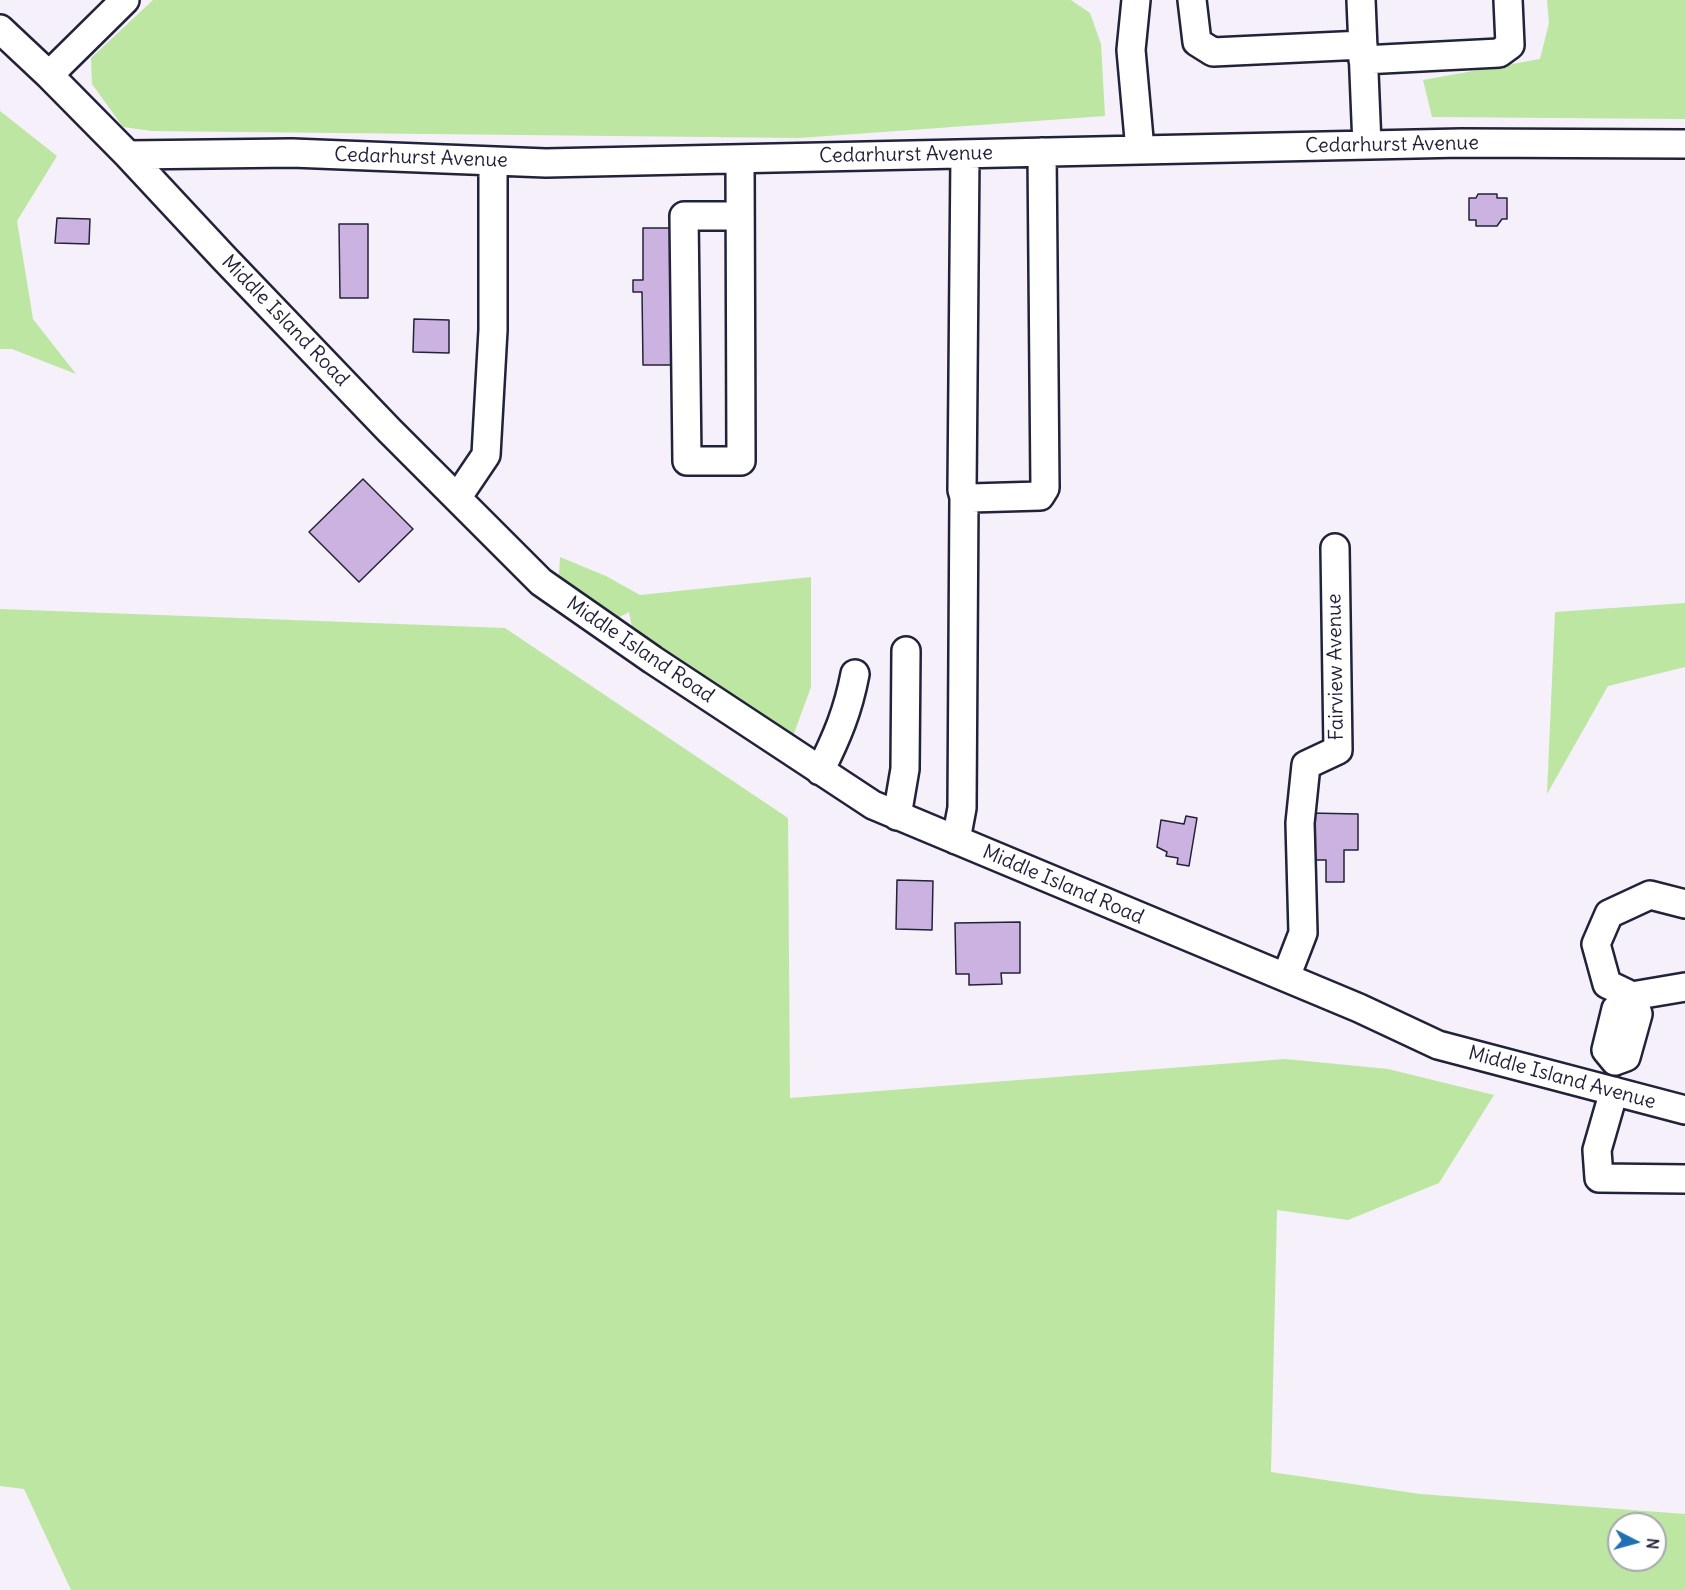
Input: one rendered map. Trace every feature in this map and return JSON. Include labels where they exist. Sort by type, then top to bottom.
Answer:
[{"type":"street","points":[[49,75],[125,0]]},
{"type":"street","points":[[1136,0],[1131,50],[1140,150]]},
{"type":"street","points":[[1192,0],[1197,42],[1213,52],[1363,53],[1499,53],[1510,45],[1508,0]]},
{"type":"street","points":[[1361,0],[1367,145]]},
{"type":"street","name":"Middle Island Road","points":[[0,29],[128,155],[224,258],[541,582],[653,660],[873,806],[1359,1008],[1438,1046]]},
{"type":"street","name":"Cedarhurst Avenue","points":[[128,155],[292,153],[546,163],[1461,143],[1685,144]]},
{"type":"street","points":[[964,497],[1040,496],[1045,488],[1042,152]]},
{"type":"street","points":[[956,840],[962,798],[964,154]]},
{"type":"street","points":[[740,159],[741,460],[687,461],[684,216],[740,216]]},
{"type":"street","points":[[457,498],[486,455],[493,330],[493,161]]},
{"type":"street","name":"Fairview Avenue","points":[[1286,977],[1303,933],[1300,823],[1306,765],[1338,750],[1335,548]]},
{"type":"street","points":[[897,816],[905,769],[906,651]]},
{"type":"street","points":[[820,771],[834,744],[849,705],[855,674]]},
{"type":"street","points":[[1632,996],[1607,984],[1596,944],[1609,914],[1650,896],[1685,904]]},
{"type":"street","points":[[1685,987],[1632,996],[1616,1009],[1606,1050],[1615,1061],[1611,1091],[1597,1150],[1599,1178],[1685,1179]]},
{"type":"street","name":"Middle Island Avenue","points":[[1438,1046],[1685,1110]]},
{"type":"green space","points":[[153,0],[1071,0],[1090,13],[1101,44],[1105,116],[799,138],[152,131],[123,127],[92,84],[91,58]]},
{"type":"green space","points":[[1547,0],[1685,0],[1685,119],[1432,117],[1423,80],[1540,59],[1549,23]]},
{"type":"green space","points":[[0,111],[57,156],[17,221],[33,319],[76,374],[12,349],[0,349]]},
{"type":"green space","points":[[560,557],[606,576],[640,595],[811,577],[811,687],[793,736],[633,632],[629,612],[616,619],[559,575]]},
{"type":"green space","points":[[1685,603],[1685,667],[1608,686],[1547,794],[1555,612]]},
{"type":"green space","points":[[0,609],[505,628],[788,818],[790,1098],[1285,1059],[1388,1069],[1494,1095],[1439,1183],[1348,1220],[1277,1210],[1271,1472],[1420,1494],[1658,1512],[1607,1512],[1607,1572],[1667,1572],[1667,1513],[1685,1514],[1685,1590],[71,1590],[24,1489],[0,1486]]},
{"type":"building","points":[[1478,194],[1497,194],[1497,198],[1507,198],[1507,219],[1502,219],[1497,226],[1476,226],[1476,220],[1469,220],[1469,198],[1476,198]]},
{"type":"building","points":[[57,218],[90,219],[89,244],[55,243]]},
{"type":"building","points":[[339,224],[368,224],[368,298],[340,298]]},
{"type":"building","points":[[643,228],[671,228],[672,365],[643,365],[642,292],[633,292],[633,280],[643,280]]},
{"type":"building","points":[[414,319],[449,320],[449,353],[413,352]]},
{"type":"building","points":[[363,479],[413,529],[359,582],[309,532]]},
{"type":"building","points":[[1310,813],[1358,814],[1358,850],[1344,850],[1344,882],[1326,882],[1326,860],[1310,860]]},
{"type":"building","points":[[1186,816],[1197,818],[1189,866],[1177,864],[1178,858],[1166,856],[1167,852],[1157,847],[1161,820],[1184,824]]},
{"type":"building","points":[[897,880],[933,881],[932,930],[896,929]]},
{"type":"building","points":[[1020,922],[1020,973],[1001,973],[1002,984],[969,985],[969,974],[956,974],[955,923]]}]
